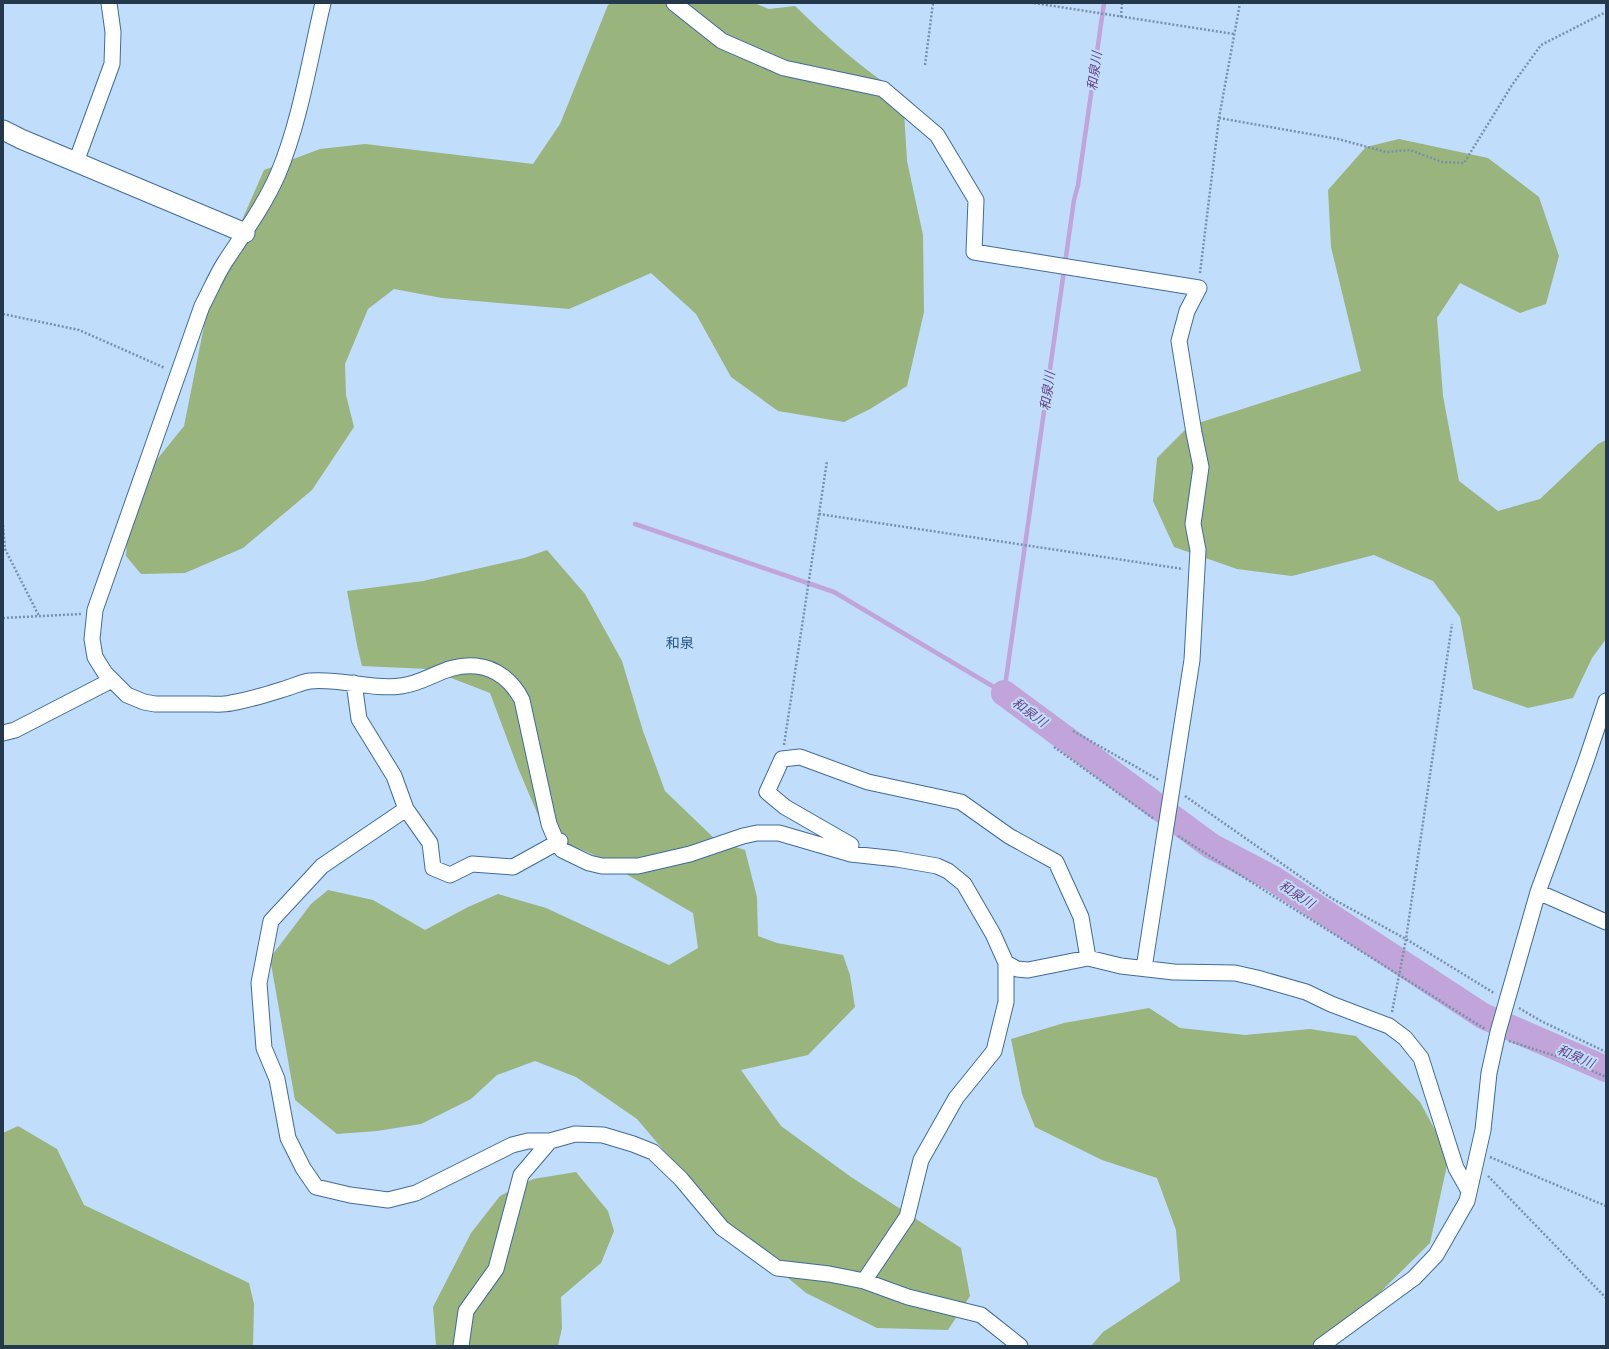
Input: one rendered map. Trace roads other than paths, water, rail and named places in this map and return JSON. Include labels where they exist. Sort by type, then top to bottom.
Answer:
[{"type":"street","points":[[76,162],[112,64],[112,32],[109,3]]},
{"type":"street","points":[[323,3],[294,129],[286,152],[267,197],[224,264],[202,306],[178,374],[95,614],[92,639],[95,656],[105,673],[127,695],[144,702],[155,704],[229,704],[249,700],[308,682],[331,680],[386,687],[400,686],[409,685],[448,668],[461,666],[485,668],[497,672],[517,689],[522,700],[549,824],[562,850],[589,863],[602,866],[631,866],[690,854],[743,836],[757,833],[779,833],[851,854],[897,859],[937,866],[948,871],[964,884],[993,934],[1006,963],[1006,1002],[994,1051],[952,1105],[921,1160],[907,1217],[864,1281]]},
{"type":"street","points":[[674,3],[722,41],[784,68],[883,89],[937,135],[976,200],[974,252],[1199,288],[1187,311],[1180,341],[1194,433],[1201,467],[1193,524],[1198,550],[1192,660],[1144,968]]},
{"type":"street","points":[[3,130],[21,139],[245,233]]},
{"type":"street","points":[[3,734],[15,730],[112,680]]},
{"type":"street","points":[[354,683],[359,719],[394,776],[406,809],[430,843],[433,868],[450,875],[472,864],[512,867],[558,842]]},
{"type":"street","points":[[1321,1346],[1414,1278],[1436,1255],[1466,1201],[1483,1130],[1489,1073],[1497,1034],[1538,892],[1586,761],[1606,701]]},
{"type":"street","points":[[851,844],[785,807],[766,792],[782,759],[800,757],[868,782],[961,802],[1009,836],[1056,862],[1080,917],[1088,958]]},
{"type":"street","points":[[406,809],[322,866],[271,920],[259,983],[264,1048],[277,1079],[288,1138],[303,1168],[316,1187],[350,1195],[388,1200],[416,1192],[512,1145],[528,1141],[550,1141],[575,1134],[604,1135],[653,1152],[681,1179],[712,1218],[722,1228],[777,1268],[829,1274],[864,1281],[908,1297],[981,1315],[1020,1346]]},
{"type":"street","points":[[1538,892],[1606,922]]},
{"type":"street","points":[[1006,963],[1017,969],[1028,970],[1088,958],[1121,966],[1174,972],[1235,973],[1306,992],[1331,1004],[1389,1026],[1405,1038],[1421,1058],[1456,1168],[1469,1191]]},
{"type":"street","points":[[461,1346],[466,1311],[496,1269],[520,1175],[550,1141]]},
{"type":"waterway","name":"和泉川","points":[[635,524],[834,592],[1004,693],[1074,200],[1078,185],[1104,3]]},
{"type":"waterway","name":"和泉川","points":[[1004,693],[1211,846],[1274,879],[1483,1016],[1606,1069]]},
{"type":"district","name":"和泉","points":[[680,643]]}]
